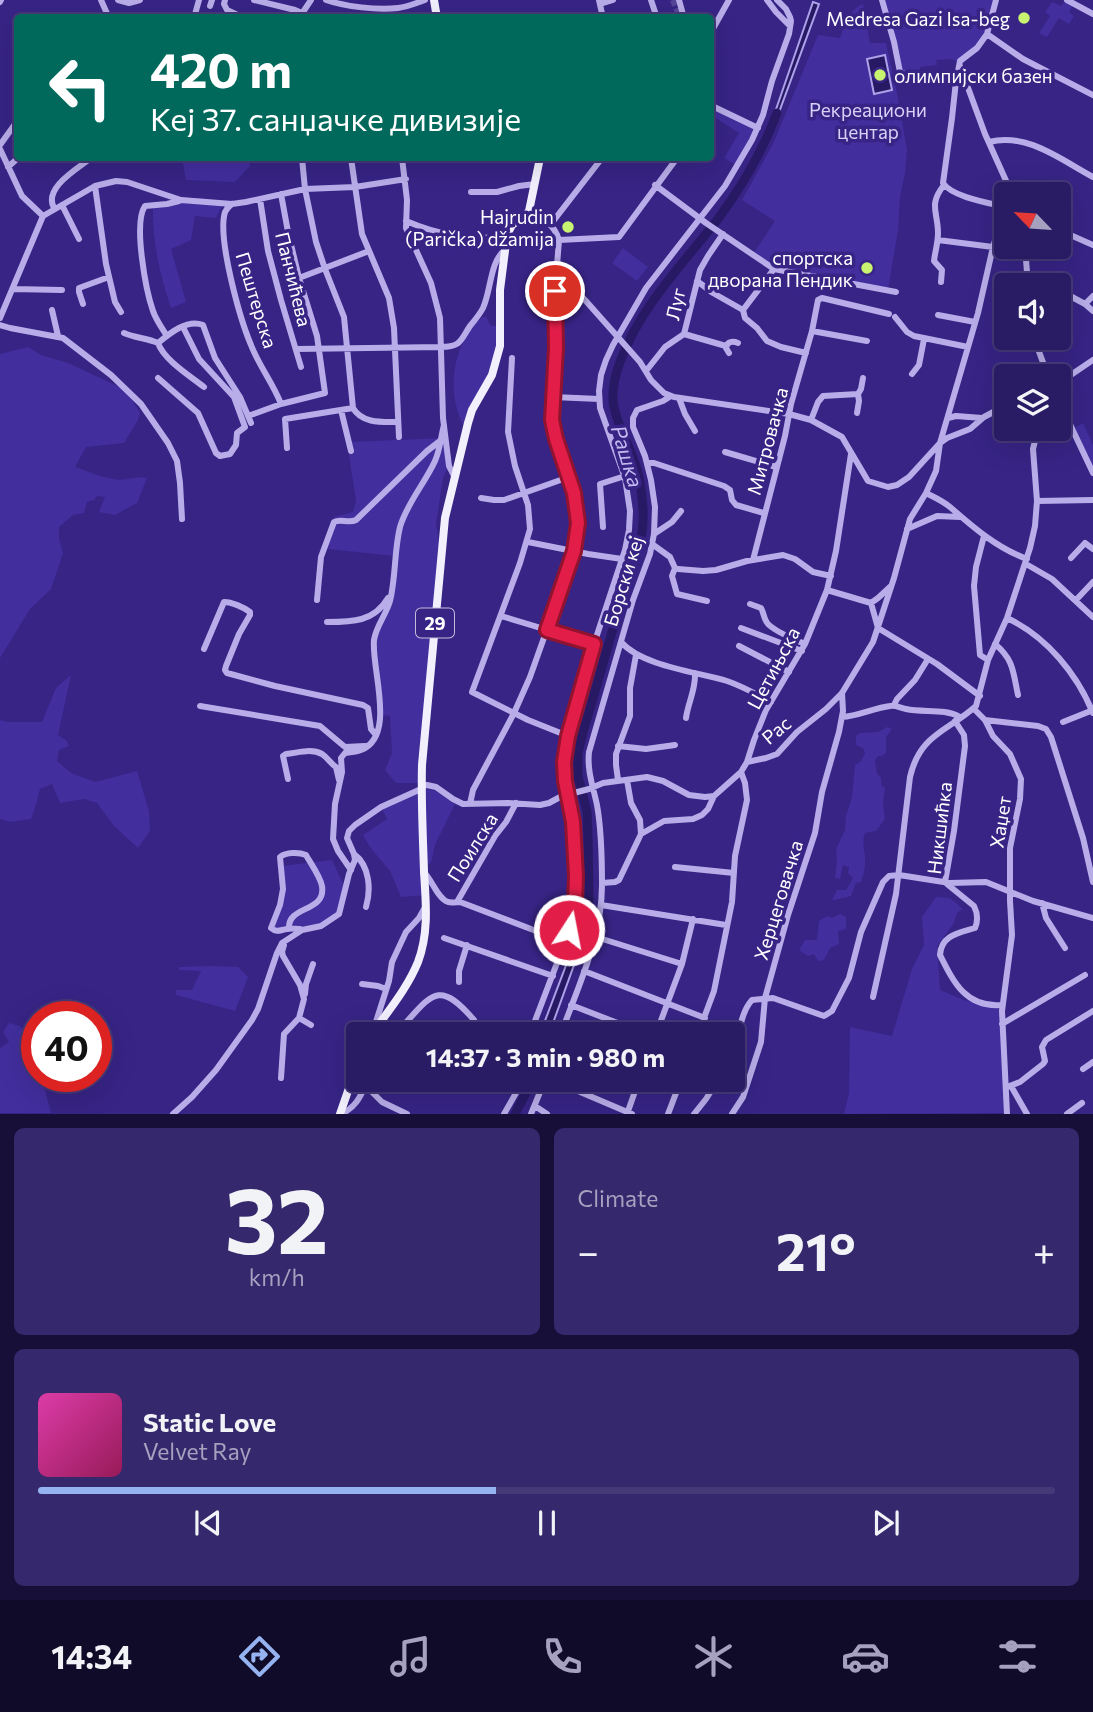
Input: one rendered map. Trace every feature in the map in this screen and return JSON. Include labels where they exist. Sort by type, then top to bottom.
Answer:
[{"type":"main road","points":[[506,238],[512,225],[526,215],[532,202],[539,161]]},
{"type":"main road","name":"29","points":[[381,1022],[407,986],[417,964],[425,934],[421,788],[441,551],[446,512],[471,415],[490,379],[500,346],[500,296],[506,238]]},
{"type":"main road","points":[[341,1114],[347,1092]]},
{"type":"street","points":[[118,0],[129,3],[140,0]]},
{"type":"street","points":[[225,0],[227,10],[236,14]]},
{"type":"street","points":[[254,0],[295,10],[299,14]]},
{"type":"street","points":[[326,0],[382,8],[401,8],[425,0]]},
{"type":"street","points":[[377,0],[382,8]]},
{"type":"street","points":[[600,2],[613,0]]},
{"type":"street","points":[[714,27],[729,0]]},
{"type":"street","points":[[767,0],[790,26]]},
{"type":"street","points":[[535,1022],[565,942],[576,888],[574,828],[564,762],[568,736],[622,559],[630,518],[625,476],[604,421],[599,399],[603,369],[646,288],[703,220],[748,149],[758,128],[791,21],[777,0]]},
{"type":"street","points":[[882,0],[900,72],[918,80],[956,80]]},
{"type":"street","points":[[941,282],[942,270],[934,261],[938,240],[934,206],[944,185],[956,80],[961,59],[976,48],[987,34],[996,0]]},
{"type":"street","points":[[1067,0],[1093,14]]},
{"type":"street","points":[[401,8],[401,14]]},
{"type":"street","points":[[987,34],[1037,66],[1093,95]]},
{"type":"street","points":[[960,64],[1007,182]]},
{"type":"street","points":[[714,109],[758,128]]},
{"type":"street","points":[[14,126],[0,145],[22,196],[43,216]]},
{"type":"street","points":[[989,142],[1008,140],[1031,144],[1093,177]]},
{"type":"street","points":[[8,167],[15,161]]},
{"type":"street","points":[[54,208],[51,196],[55,189],[88,161]]},
{"type":"street","points":[[302,161],[316,242],[344,317],[353,408],[358,416],[377,422],[398,422]]},
{"type":"street","points":[[351,161],[362,234],[389,298],[394,328],[399,437]]},
{"type":"street","points":[[403,161],[407,200],[405,221],[433,289],[440,318],[444,425],[449,466],[454,477]]},
{"type":"street","points":[[551,224],[599,161]]},
{"type":"street","points":[[559,240],[619,237],[675,161]]},
{"type":"street","points":[[0,318],[43,216],[95,186],[127,181],[181,200],[232,204],[305,189],[355,187],[406,179]]},
{"type":"street","points":[[471,192],[497,192],[535,184]]},
{"type":"street","points":[[944,185],[961,195],[994,204]]},
{"type":"street","points":[[95,186],[106,264],[115,302],[121,312]]},
{"type":"street","points":[[655,186],[774,269],[896,292]]},
{"type":"street","points":[[158,343],[183,327],[194,323],[203,325],[215,358],[240,397],[250,420],[281,404],[325,393],[317,336],[299,278],[281,194]]},
{"type":"street","name":"Панчићева","points":[[260,199],[268,251],[301,367]]},
{"type":"street","points":[[167,336],[153,312],[145,279],[140,241],[141,212],[145,206],[181,200]]},
{"type":"street","name":"Пештерска","points":[[232,204],[225,213],[224,248],[251,348],[281,404]]},
{"type":"street","points":[[62,205],[79,239]]},
{"type":"street","points":[[470,804],[473,790],[530,677],[574,551],[578,523],[575,500],[552,420],[559,240],[551,224],[526,215]]},
{"type":"street","points":[[405,221],[424,230],[450,236],[506,238]]},
{"type":"street","name":"Луг","points":[[646,371],[664,347],[684,334],[702,265],[723,234]]},
{"type":"street","points":[[1071,235],[1093,245]]},
{"type":"street","points":[[938,240],[993,247]]},
{"type":"street","points":[[842,692],[873,642],[911,516],[926,493],[937,467],[940,443],[975,322],[994,244]]},
{"type":"street","points":[[296,349],[456,346],[483,307],[499,256],[505,250]]},
{"type":"street","points":[[299,278],[369,251]]},
{"type":"street","points":[[558,267],[646,371],[653,383],[671,396],[789,414],[811,420],[840,435],[868,481],[886,487],[894,486],[909,477],[947,438],[970,429],[994,412]]},
{"type":"street","points":[[743,310],[774,269]]},
{"type":"street","points":[[83,304],[79,288],[109,277]]},
{"type":"street","points":[[697,281],[743,310],[745,318],[767,341],[806,353]]},
{"type":"street","points":[[13,289],[62,290]]},
{"type":"street","points":[[1071,296],[1093,311]]},
{"type":"street","points":[[1085,304],[1093,296]]},
{"type":"street","name":"Митровачка","points":[[752,560],[819,299],[892,315],[910,334],[968,347]]},
{"type":"street","points":[[52,310],[58,336]]},
{"type":"street","points":[[938,315],[975,322]]},
{"type":"street","points":[[0,325],[58,336],[111,375],[141,404],[169,443],[177,461],[183,519]]},
{"type":"street","points":[[158,378],[198,413],[216,453],[220,456],[230,454],[236,445],[237,433],[244,427],[234,397],[200,359],[183,327]]},
{"type":"street","points":[[812,331],[867,341]]},
{"type":"street","points":[[124,333],[158,343]]},
{"type":"street","points":[[684,334],[728,350],[732,342],[738,342]]},
{"type":"street","points":[[912,374],[919,365],[924,339]]},
{"type":"street","points":[[158,343],[160,350],[204,387]]},
{"type":"street","points":[[512,358],[508,432],[530,518],[528,542],[471,692],[568,736]]},
{"type":"street","points":[[1071,377],[1093,360]]},
{"type":"street","points":[[857,413],[858,394],[863,378]]},
{"type":"street","points":[[811,420],[823,396],[858,394]]},
{"type":"street","name":"Борски кеј","points":[[566,1022],[596,937],[601,905],[597,806],[590,788],[588,764],[590,746],[654,534],[655,507],[647,463],[632,424],[637,410],[671,396]]},
{"type":"street","points":[[553,397],[599,399]]},
{"type":"street","points":[[679,398],[695,431]]},
{"type":"street","points":[[287,448],[285,419],[353,408]]},
{"type":"street","points":[[341,410],[351,451]]},
{"type":"street","points":[[947,419],[956,416],[984,417]]},
{"type":"street","points":[[351,870],[333,839],[342,755],[359,751],[376,736],[381,715],[374,645],[377,628],[391,594],[400,526],[435,461],[444,425]]},
{"type":"street","points":[[1071,426],[1093,473]]},
{"type":"street","points":[[317,600],[321,557],[334,522],[356,520],[440,441]]},
{"type":"street","points":[[873,997],[895,902],[910,778],[915,760],[923,748],[957,719],[974,709],[980,695],[988,660],[1007,618],[1027,562],[1037,501],[1033,453],[1036,441]]},
{"type":"street","points":[[725,452],[776,467]]},
{"type":"street","name":"Цетињска","points":[[747,762],[771,702],[803,647],[827,590],[852,452]]},
{"type":"street","points":[[647,463],[658,464],[729,489],[736,505],[764,513]]},
{"type":"street","points":[[603,527],[600,484],[625,476]]},
{"type":"street","points":[[481,498],[500,501],[569,477]]},
{"type":"street","points":[[926,493],[948,505],[984,536],[1052,579],[1093,617]]},
{"type":"street","points":[[1037,501],[1093,500]]},
{"type":"street","points":[[654,534],[672,522],[681,511]]},
{"type":"street","points":[[907,529],[937,516],[960,517]]},
{"type":"street","points":[[984,536],[976,567],[974,591],[980,655],[988,660]]},
{"type":"street","points":[[528,542],[622,559]]},
{"type":"street","points":[[1071,558],[1085,543],[1093,549]]},
{"type":"street","points":[[652,544],[670,557],[675,568],[672,576],[677,594],[707,601]]},
{"type":"street","points":[[675,568],[712,570],[786,555],[813,572],[831,576]]},
{"type":"street","points":[[1076,600],[1093,582]]},
{"type":"street","points":[[827,590],[869,602],[881,596],[892,585]]},
{"type":"street","points":[[327,622],[360,620],[379,610],[391,594]]},
{"type":"street","points":[[204,649],[224,602],[247,609],[250,615],[226,666],[228,673],[363,705],[368,708],[376,736]]},
{"type":"street","points":[[869,602],[878,628],[937,664],[980,695]]},
{"type":"street","points":[[750,604],[763,610],[769,625],[803,647]]},
{"type":"street","points":[[501,616],[594,644]]},
{"type":"street","points":[[1007,618],[1026,628],[1054,653],[1075,678],[1093,711],[1063,722]]},
{"type":"street","points":[[741,628],[803,647]]},
{"type":"street","points":[[621,642],[636,655],[734,684],[771,702]]},
{"type":"street","points":[[995,644],[1010,660],[1018,695]]},
{"type":"street","points":[[739,646],[789,672]]},
{"type":"street","points":[[618,780],[615,765],[618,746],[630,716],[629,688],[636,655]]},
{"type":"street","points":[[894,705],[928,659]]},
{"type":"street","points":[[686,718],[696,681],[695,673]]},
{"type":"street","name":"Рас","points":[[641,834],[664,821],[700,817],[708,809],[714,796],[741,772],[747,762],[777,754],[797,732],[842,692]]},
{"type":"street","name":"Херцеговачка","points":[[732,1114],[743,1097],[761,1042],[765,998],[817,825],[822,792],[842,717],[842,692]]},
{"type":"street","points":[[842,717],[894,705],[906,709],[947,713],[957,719]]},
{"type":"street","points":[[200,706],[320,726],[345,747],[367,746]]},
{"type":"street","name":"Хаџет","points":[[974,709],[1010,754],[1020,777],[1020,799],[1011,844],[1012,935],[1002,1005],[1009,1086],[1007,1114]]},
{"type":"street","name":"Никшићка","points":[[957,719],[965,742],[945,883],[972,904],[977,921],[975,929],[953,934],[939,954],[958,987],[968,998],[991,1005],[1002,1005]]},
{"type":"street","points":[[985,720],[1038,726],[1047,730],[1092,868],[1093,882]]},
{"type":"street","points":[[618,746],[646,749],[675,745]]},
{"type":"street","points":[[288,779],[283,756],[310,751],[323,755],[335,765],[340,782]]},
{"type":"street","points":[[703,1022],[716,981],[733,896],[735,856],[747,800],[741,772]]},
{"type":"street","points":[[173,1113],[208,1079],[252,1020],[278,949],[288,938],[302,930],[321,926],[339,914],[354,864],[354,855],[347,838],[349,831],[381,807],[428,785],[436,787],[455,801],[470,804],[544,805],[603,783],[643,777],[663,780],[689,795],[714,796]]},
{"type":"street","points":[[602,883],[615,883],[619,880],[641,834],[641,824],[633,808],[627,780]]},
{"type":"street","name":"Поилска","points":[[425,872],[442,899],[457,901],[516,803]]},
{"type":"street","points":[[289,928],[292,916],[317,903],[321,895],[322,886],[306,855],[299,853],[283,855],[279,859],[284,886],[271,928],[279,932],[289,928],[302,930]]},
{"type":"street","points":[[354,855],[365,866],[370,893],[366,907]]},
{"type":"street","points":[[675,867],[733,873]]},
{"type":"street","points":[[742,1022],[748,1004],[752,1000],[765,998],[779,1000],[824,1016],[829,1014],[849,978],[861,932],[883,882],[889,876],[899,875],[945,883],[986,882],[1093,918]]},
{"type":"street","points":[[457,901],[565,942]]},
{"type":"street","points":[[1042,903],[1046,918],[1065,948]]},
{"type":"street","points":[[375,1022],[395,956],[406,932],[419,918],[426,904]]},
{"type":"street","points":[[601,905],[726,925]]},
{"type":"street","points":[[661,1022],[682,964],[693,919]]},
{"type":"street","points":[[596,937],[682,964]]},
{"type":"street","points":[[288,938],[282,948],[283,956],[300,985],[304,999]]},
{"type":"street","points":[[444,938],[552,976]]},
{"type":"street","points":[[458,982],[467,945]]},
{"type":"street","points":[[281,1078],[284,1034],[299,1018],[313,964]]},
{"type":"street","points":[[584,971],[705,1018]]},
{"type":"street","points":[[1002,1024],[1085,975]]},
{"type":"street","points":[[362,984],[386,989]]},
{"type":"street","points":[[407,1022],[424,1003],[438,994],[456,1000],[474,1020]]},
{"type":"street","points":[[572,1005],[615,1022]]},
{"type":"street","points":[[1009,1086],[1020,1082],[1044,1065],[1044,1041],[1093,1011]]},
{"type":"street","points":[[299,1018],[311,1025]]},
{"type":"street","points":[[1083,1069],[1093,1062]]},
{"type":"street","name":"Хаџет","points":[[1009,1086],[1027,1114]]},
{"type":"street","points":[[341,1114],[356,1105],[362,1092]]},
{"type":"street","points":[[375,1092],[385,1103],[407,1114]]},
{"type":"street","points":[[504,1114],[516,1092]]},
{"type":"street","points":[[531,1114],[541,1092]]},
{"type":"street","points":[[580,1092],[629,1113],[635,1092]]},
{"type":"street","points":[[668,1114],[676,1092]]},
{"type":"street","points":[[694,1114],[710,1092]]},
{"type":"street","points":[[380,1114],[385,1103]]},
{"type":"street","points":[[1072,1112],[1082,1103]]},
{"type":"street","points":[[536,1106],[547,1114]]},
{"type":"green space","points":[[885,0],[996,0],[987,34],[960,64],[952,59],[936,60],[937,65],[920,67],[920,80],[900,72],[900,54]]},
{"type":"green space","points":[[1065,1],[1073,5],[1069,12],[1074,16],[1069,24],[1059,18],[1047,37],[1039,33],[1050,16],[1045,12],[1052,2],[1061,6]]},
{"type":"green space","name":"Рекреациони центар","points":[[863,4],[870,43],[886,43],[907,150],[888,290],[774,269],[753,254],[775,221],[742,200],[773,144],[818,35],[840,38],[851,14]]},
{"type":"green space","points":[[715,107],[758,128],[738,166],[724,158],[739,133],[714,117]]},
{"type":"green space","points":[[183,161],[249,161],[250,166],[235,182],[186,180]]},
{"type":"green space","points":[[181,200],[223,204],[216,218],[195,216],[191,240],[171,249],[186,302],[171,308],[158,258],[153,206]]},
{"type":"green space","points":[[623,248],[648,267],[637,281],[612,263]]},
{"type":"green space","points":[[486,316],[490,325],[500,327],[498,356],[466,430],[456,406],[455,367],[463,342],[477,322]]},
{"type":"green space","points":[[28,347],[41,355],[68,363],[126,390],[140,413],[124,443],[86,447],[75,467],[117,480],[147,478],[137,503],[115,515],[99,512],[105,497],[97,496],[87,502],[84,513],[73,515],[59,527],[63,553],[51,589],[30,609],[0,658],[0,354]]},
{"type":"green space","points":[[1083,423],[1093,445],[1093,473],[1072,429]]},
{"type":"green space","points":[[447,438],[449,466],[443,477],[436,525],[441,551],[421,783],[396,783],[385,770],[392,753],[390,716],[381,715],[374,645],[386,610],[395,556],[328,549],[334,517],[353,512],[356,501],[347,442]]},
{"type":"green space","points":[[71,675],[58,735],[67,741],[69,746],[59,750],[57,761],[71,773],[95,782],[137,771],[149,811],[150,831],[138,848],[114,826],[97,803],[84,799],[60,803],[52,784],[40,789],[31,819],[10,822],[0,819],[0,720],[42,722],[56,688]]},
{"type":"green space","points":[[887,727],[892,729],[886,737],[886,753],[878,756],[875,761],[881,785],[885,788],[885,819],[876,831],[865,833],[865,865],[861,882],[856,883],[851,896],[832,900],[837,890],[846,890],[853,878],[848,873],[849,867],[843,865],[840,879],[835,878],[836,849],[845,830],[855,765],[865,753],[863,748],[856,745],[856,736],[860,733],[878,732]]},
{"type":"green space","points":[[421,789],[436,791],[455,804],[435,845],[431,863],[424,865],[426,895],[401,897],[390,871],[363,835],[387,819],[381,807]]},
{"type":"green space","points":[[332,860],[346,890],[341,909],[329,921],[279,932],[271,925],[280,905],[281,866]]},
{"type":"green space","points":[[936,897],[950,898],[963,909],[957,913],[954,923],[937,946],[940,990],[964,1000],[999,1009],[1007,1113],[844,1114],[849,1093],[850,1027],[892,1036],[912,969],[924,945],[922,917]]},
{"type":"green space","points":[[840,914],[846,917],[846,929],[838,931],[839,944],[830,948],[824,960],[818,961],[814,954],[808,956],[799,950],[805,940],[817,940],[819,921],[827,916],[832,918]]},
{"type":"green space","points":[[179,967],[238,967],[248,977],[235,1011],[176,995],[176,990],[192,990],[201,971],[179,970]]},
{"type":"green space","points":[[9,1023],[21,1028],[21,1092],[45,1092],[51,1113],[0,1113],[0,1048],[9,1042],[3,1032]]},
{"type":"shaded area","points":[[813,2],[819,4],[775,123],[772,121]]},
{"type":"shaded area","name":"олимпијски базен","points":[[885,55],[892,90],[874,94],[867,59]]},
{"type":"shaded area","points":[[581,921],[587,924],[582,943],[553,1022],[545,1022]]},
{"type":"waterway","name":"Рашка","points":[[583,934],[589,899],[588,837],[587,812],[578,776],[578,754],[612,631],[637,554],[643,522],[637,470],[615,412],[615,377],[628,342],[650,305],[736,194],[777,113]]},
{"type":"waterway","name":"Рашка","points":[[515,1114],[526,1092]]},
{"type":"tunnel","points":[[673,0],[678,14]]},
{"type":"place","name":"Medresa Gazi Isa-beg","points":[[1024,18]]},
{"type":"place","name":"олимпијски базен","points":[[880,75]]},
{"type":"place","name":"Hajrudin (Parička) džamija","points":[[568,227]]},
{"type":"place","name":"спортска дворана Пендик","points":[[867,268]]},
{"type":"route","points":[[555,291],[556,348],[552,420],[574,493],[578,523],[577,542],[547,630],[594,644],[568,736],[564,762],[573,822],[576,876],[575,903],[569,930]]}]
